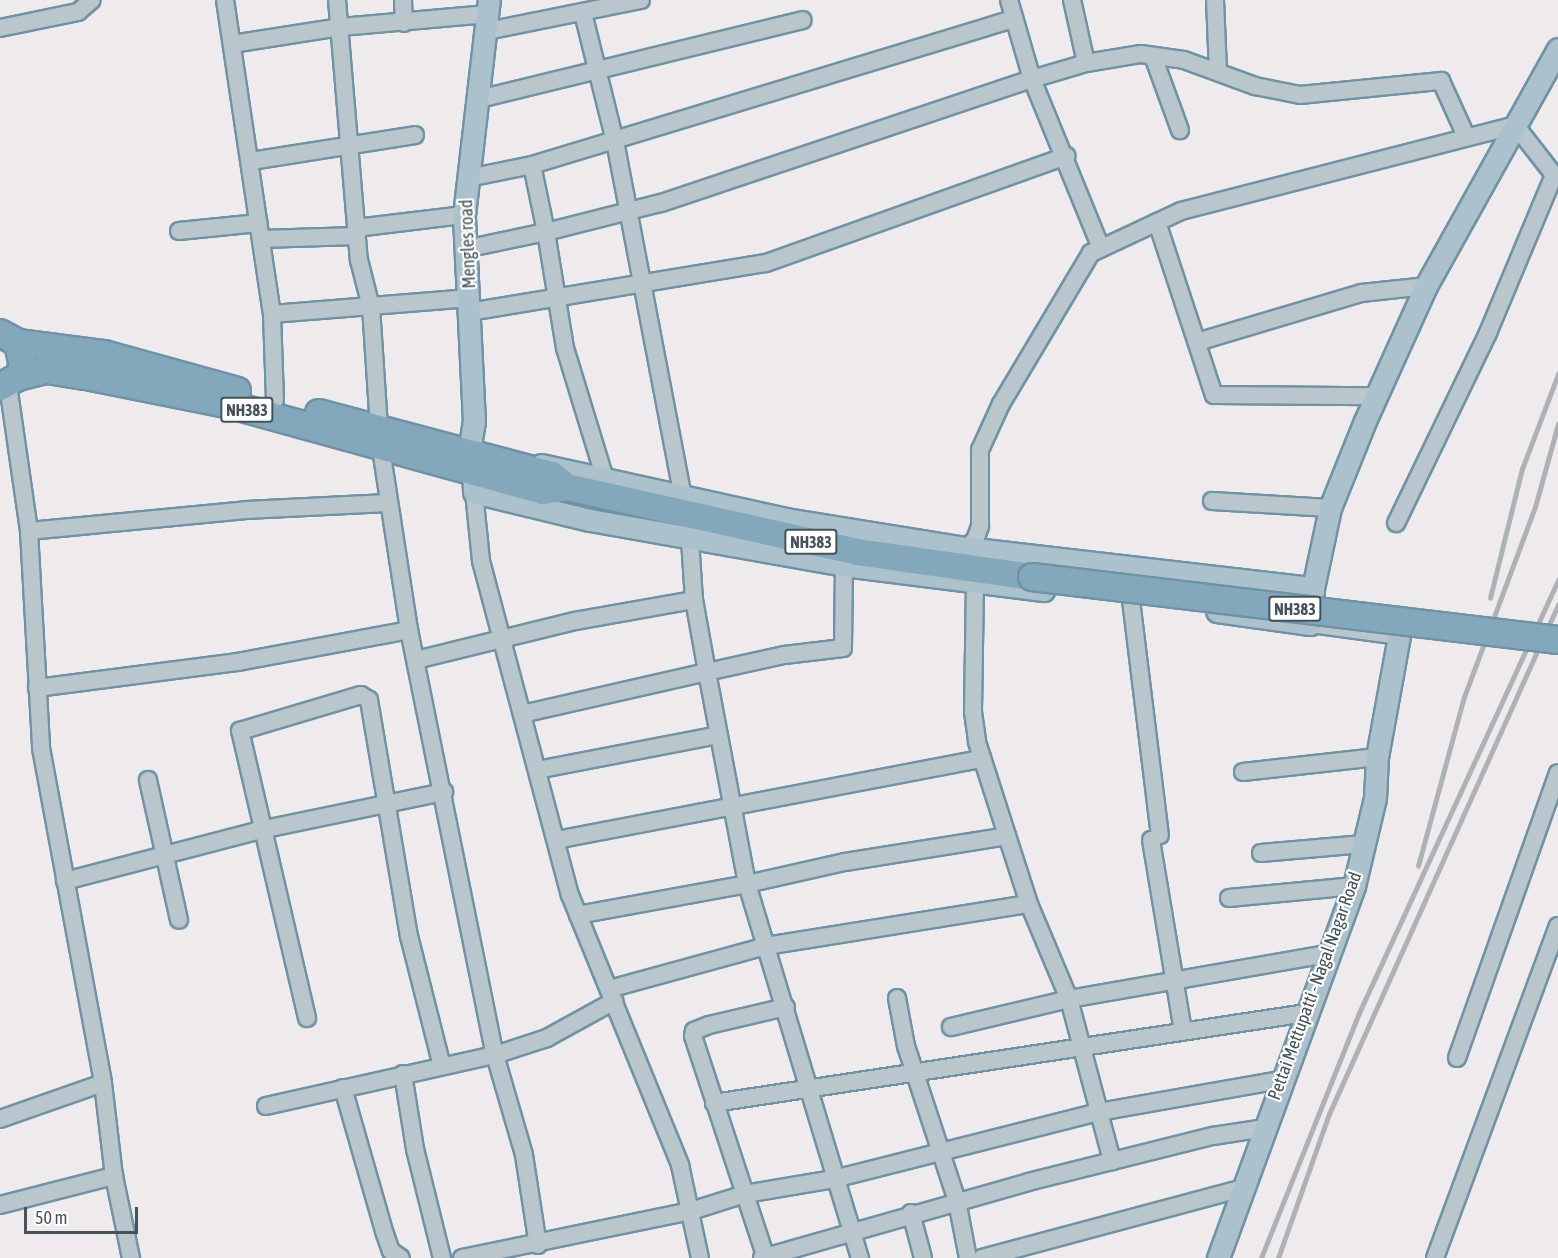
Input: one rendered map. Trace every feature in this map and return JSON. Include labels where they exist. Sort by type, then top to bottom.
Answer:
[{"type":"highway","name":"NH383","points":[[9,338],[104,354],[275,400],[380,439]]},
{"type":"highway","name":"NH383","points":[[9,338],[23,366],[9,383]]},
{"type":"highway","name":"NH383","points":[[9,383],[47,370],[86,376],[231,405],[380,439],[471,464]]},
{"type":"highway","points":[[471,464],[543,491],[598,485]]},
{"type":"highway","name":"NH383","points":[[598,485],[856,552],[1032,577],[1558,640]]},
{"type":"main road","name":"Mengles road","points":[[471,464],[474,422],[464,215],[488,15]]},
{"type":"main road","points":[[471,464],[590,520],[844,565],[1310,624],[1313,588],[1330,508],[1377,396],[1426,286],[1558,49]]},
{"type":"main road","points":[[471,464],[502,456],[598,485],[683,496],[786,519],[966,549],[1313,588]]},
{"type":"main road","points":[[1060,592],[1064,560]]},
{"type":"main road","name":"Pettai Mettupatti - Nagal Nagar Road","points":[[1218,1258],[1280,1080],[1354,886],[1375,798],[1377,757],[1399,636]]},
{"type":"street","points":[[0,28],[78,12],[92,0]]},
{"type":"street","points":[[225,0],[251,161],[272,314],[275,400]]},
{"type":"street","points":[[337,0],[356,232],[371,307],[387,503],[410,630],[495,1055],[524,1155],[538,1245]]},
{"type":"street","points":[[403,0],[404,23]]},
{"type":"street","points":[[232,44],[340,27],[488,15],[583,13],[641,0]]},
{"type":"street","points":[[1009,0],[1032,80],[1066,156],[1101,248]]},
{"type":"street","points":[[1072,0],[1086,63]]},
{"type":"street","points":[[1215,0],[1218,72]]},
{"type":"street","points":[[583,13],[615,141],[683,496]]},
{"type":"street","points":[[479,99],[802,20]]},
{"type":"street","points":[[468,178],[532,165],[615,141],[1013,20]]},
{"type":"street","points":[[465,249],[546,232],[628,210],[750,174],[1086,63],[1123,55],[1184,60],[1255,86],[1300,95],[1442,81],[1466,136]]},
{"type":"street","points":[[1153,56],[1180,130]]},
{"type":"street","points":[[966,549],[975,540],[980,526],[980,450],[1001,404],[1091,253],[1181,211],[1515,125],[1554,175],[1488,333],[1396,523]]},
{"type":"street","points":[[251,161],[348,143],[415,135]]},
{"type":"street","points":[[272,314],[555,299],[766,263],[1066,156]]},
{"type":"street","points":[[532,165],[546,232],[555,299],[565,348],[598,485]]},
{"type":"street","points":[[179,231],[356,232],[464,215]]},
{"type":"street","points":[[1157,222],[1214,395],[1377,396]]},
{"type":"street","points":[[1197,342],[1361,293],[1426,286]]},
{"type":"street","points":[[9,383],[29,531],[41,748],[103,1083],[114,1176],[131,1258]]},
{"type":"street","points":[[471,464],[482,561],[556,840],[578,915],[680,1165],[700,1258]]},
{"type":"street","points":[[1212,501],[1330,508]]},
{"type":"street","points":[[29,531],[246,510],[387,503]]},
{"type":"street","points":[[690,538],[694,600],[747,884],[786,1007],[834,1179],[860,1258]]},
{"type":"street","points":[[522,714],[784,655],[843,648],[844,565]]},
{"type":"street","points":[[975,583],[973,712],[982,759],[1029,904],[1070,999],[1080,1046],[1112,1161]]},
{"type":"street","points":[[416,660],[503,641],[575,621],[694,600]]},
{"type":"street","points":[[1131,600],[1155,838],[1183,1031]]},
{"type":"street","points":[[1310,624],[1399,636]]},
{"type":"street","points":[[37,688],[238,662],[410,630]]},
{"type":"street","points":[[307,1018],[265,829],[240,731],[361,695],[369,700],[409,936],[442,1066]]},
{"type":"street","points":[[537,770],[719,735]]},
{"type":"street","points":[[1243,772],[1377,757]]},
{"type":"street","points":[[556,840],[982,759]]},
{"type":"street","points":[[1457,1058],[1558,773]]},
{"type":"street","points":[[148,780],[163,857],[179,920]]},
{"type":"street","points":[[65,880],[163,857],[265,829],[444,792]]},
{"type":"street","points":[[578,915],[747,884],[845,862],[1007,836]]},
{"type":"street","points":[[1261,853],[1364,844]]},
{"type":"street","points":[[1229,898],[1354,886]]},
{"type":"street","points":[[266,1106],[495,1055],[547,1038],[612,995],[766,946],[1029,904]]},
{"type":"street","points":[[1435,1258],[1558,926]]},
{"type":"street","points":[[951,1027],[1070,999],[1328,954]]},
{"type":"street","points":[[897,998],[913,1072],[957,1201],[968,1258]]},
{"type":"street","points":[[786,1007],[694,1031],[695,1047],[765,1258],[850,1230],[957,1201],[1112,1161],[1265,1128]]},
{"type":"street","points":[[714,1103],[1306,1013]]},
{"type":"street","points":[[403,1074],[415,1149],[442,1258]]},
{"type":"street","points":[[462,1258],[515,1253],[538,1245],[691,1211],[745,1194],[834,1179],[1099,1113],[1280,1080]]},
{"type":"street","points":[[0,1119],[103,1083]]},
{"type":"street","points":[[344,1088],[385,1234],[394,1258]]},
{"type":"street","points":[[0,1205],[114,1176]]},
{"type":"street","points":[[982,1258],[1243,1188]]},
{"type":"street","points":[[911,1213],[924,1258]]},
{"type":"railway","points":[[1490,598],[1522,469],[1558,374]]},
{"type":"railway","points":[[1418,866],[1464,697],[1535,507],[1558,424]]},
{"type":"railway","points":[[1261,1258],[1359,1013],[1558,581]]},
{"type":"railway","points":[[1278,1258],[1329,1114],[1558,605]]}]
